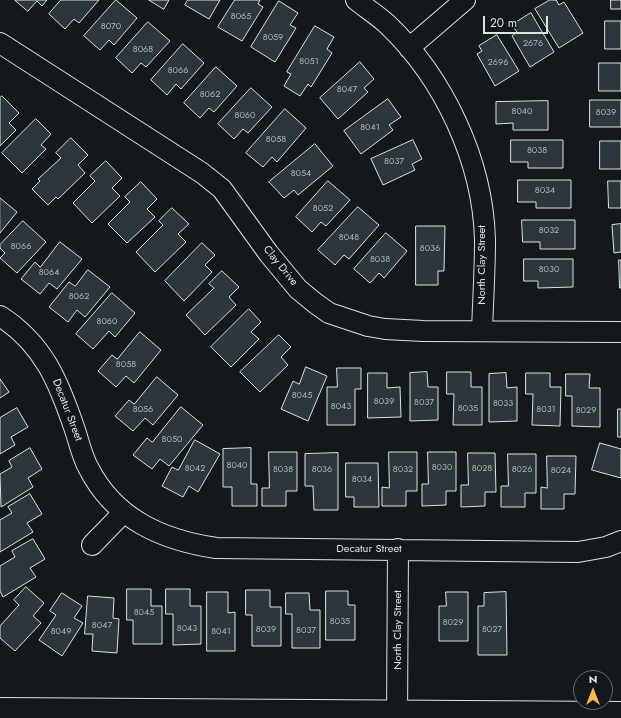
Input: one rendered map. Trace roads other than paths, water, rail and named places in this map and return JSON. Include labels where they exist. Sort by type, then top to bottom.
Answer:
[{"type":"street","name":"North Clay Street","points":[[356,0],[386,24],[424,66],[454,117],[470,158],[478,190],[485,240],[482,331]]},
{"type":"street","points":[[409,48],[465,0]]},
{"type":"street","name":"Clay Drive","points":[[0,43],[202,173],[222,189],[269,254],[298,289],[329,313],[368,326],[385,329],[621,332]]},
{"type":"street","name":"Decatur Street","points":[[0,316],[14,325],[35,347],[47,363],[67,408],[88,467],[102,490],[124,512],[143,525],[166,536],[191,544],[216,548],[578,552],[606,547],[621,541]]},
{"type":"street","points":[[92,546],[124,512]]},
{"type":"street","name":"North Clay Street","points":[[398,549],[398,715]]},
{"type":"street","points":[[0,709],[132,714],[398,715],[621,713]]}]
